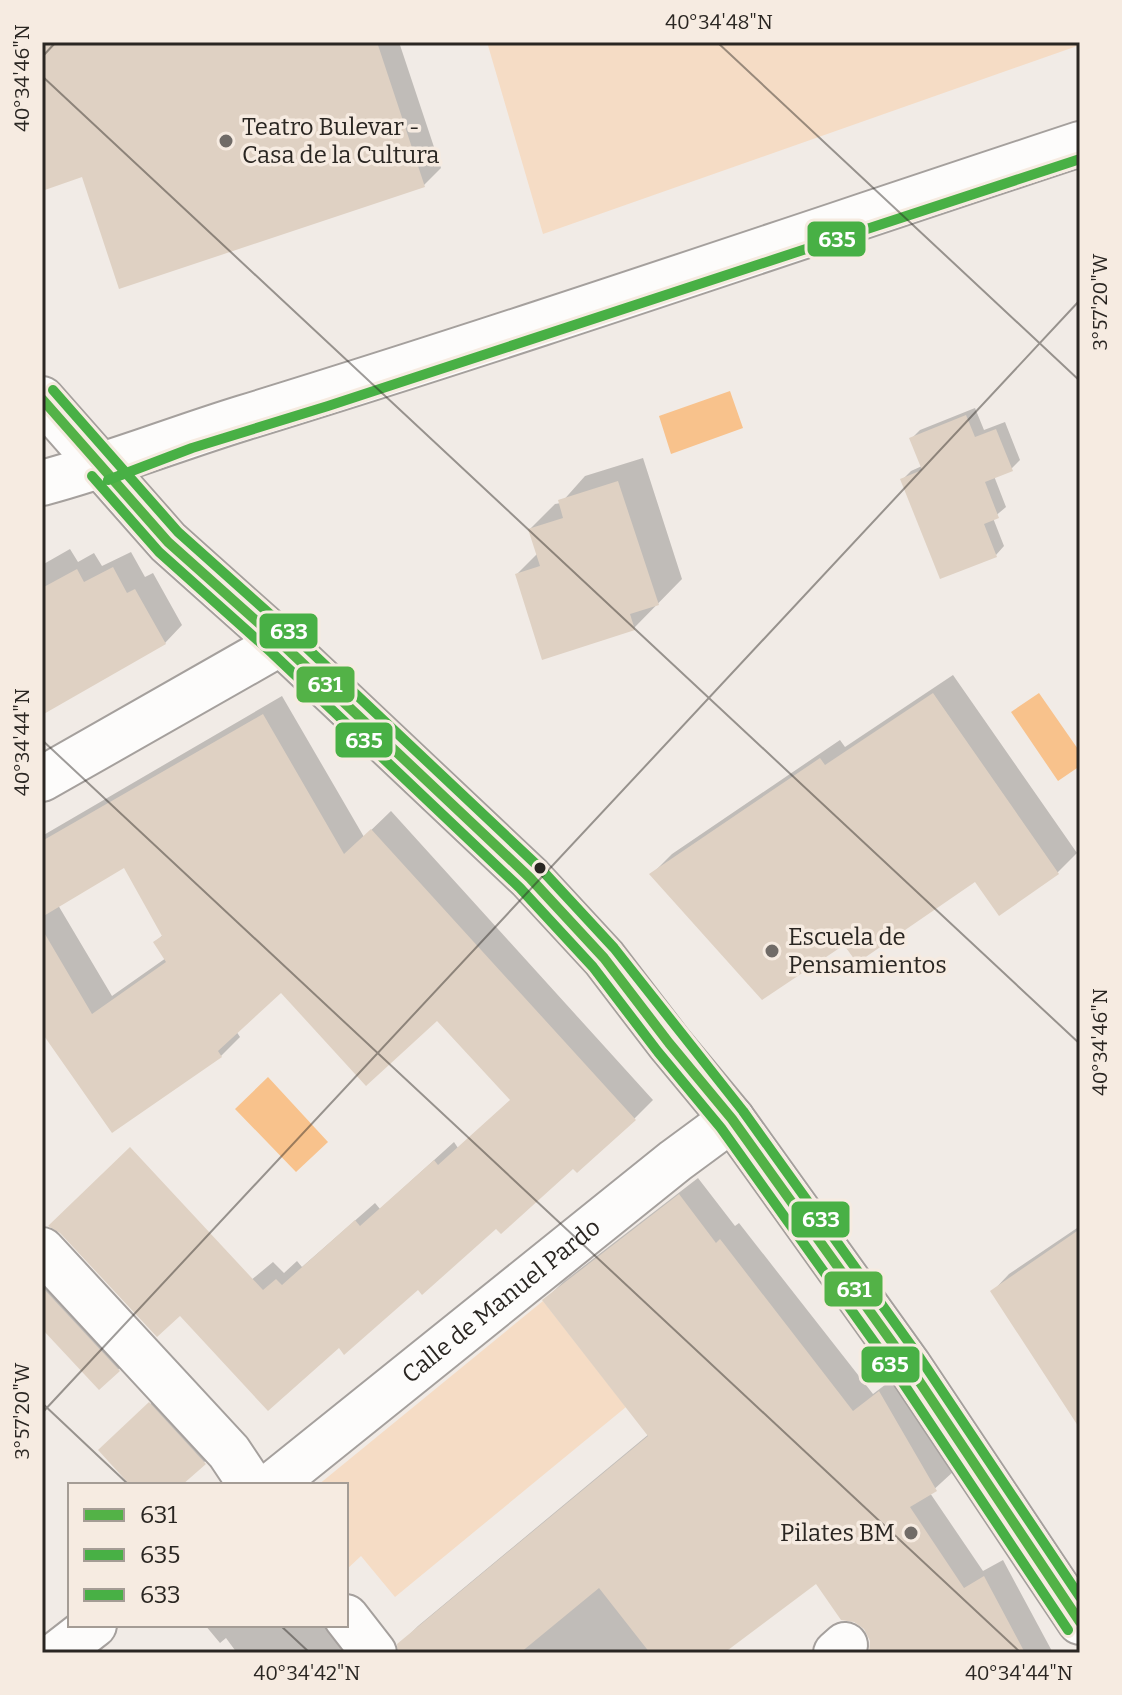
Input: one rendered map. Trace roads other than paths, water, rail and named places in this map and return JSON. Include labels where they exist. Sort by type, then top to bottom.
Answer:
[{"type":"street","points":[[42,483],[103,467],[187,435],[1080,144]]},
{"type":"street","points":[[42,399],[168,542],[281,643],[530,878],[604,958],[732,1119],[909,1366],[1080,1622]]},
{"type":"street","points":[[42,779],[281,643]]},
{"type":"street","name":"Calle de Manuel Pardo","points":[[274,1483],[675,1161],[732,1119]]},
{"type":"street","points":[[42,1250],[229,1452],[250,1483]]},
{"type":"street","points":[[348,1620],[374,1653]]},
{"type":"place","name":"Teatro Bulevar - Casa de la Cultura","points":[[226,141]]},
{"type":"place","name":"Escuela de Pensamientos","points":[[772,951]]},
{"type":"place","name":"Pilates BM","points":[[911,1533]]}]
